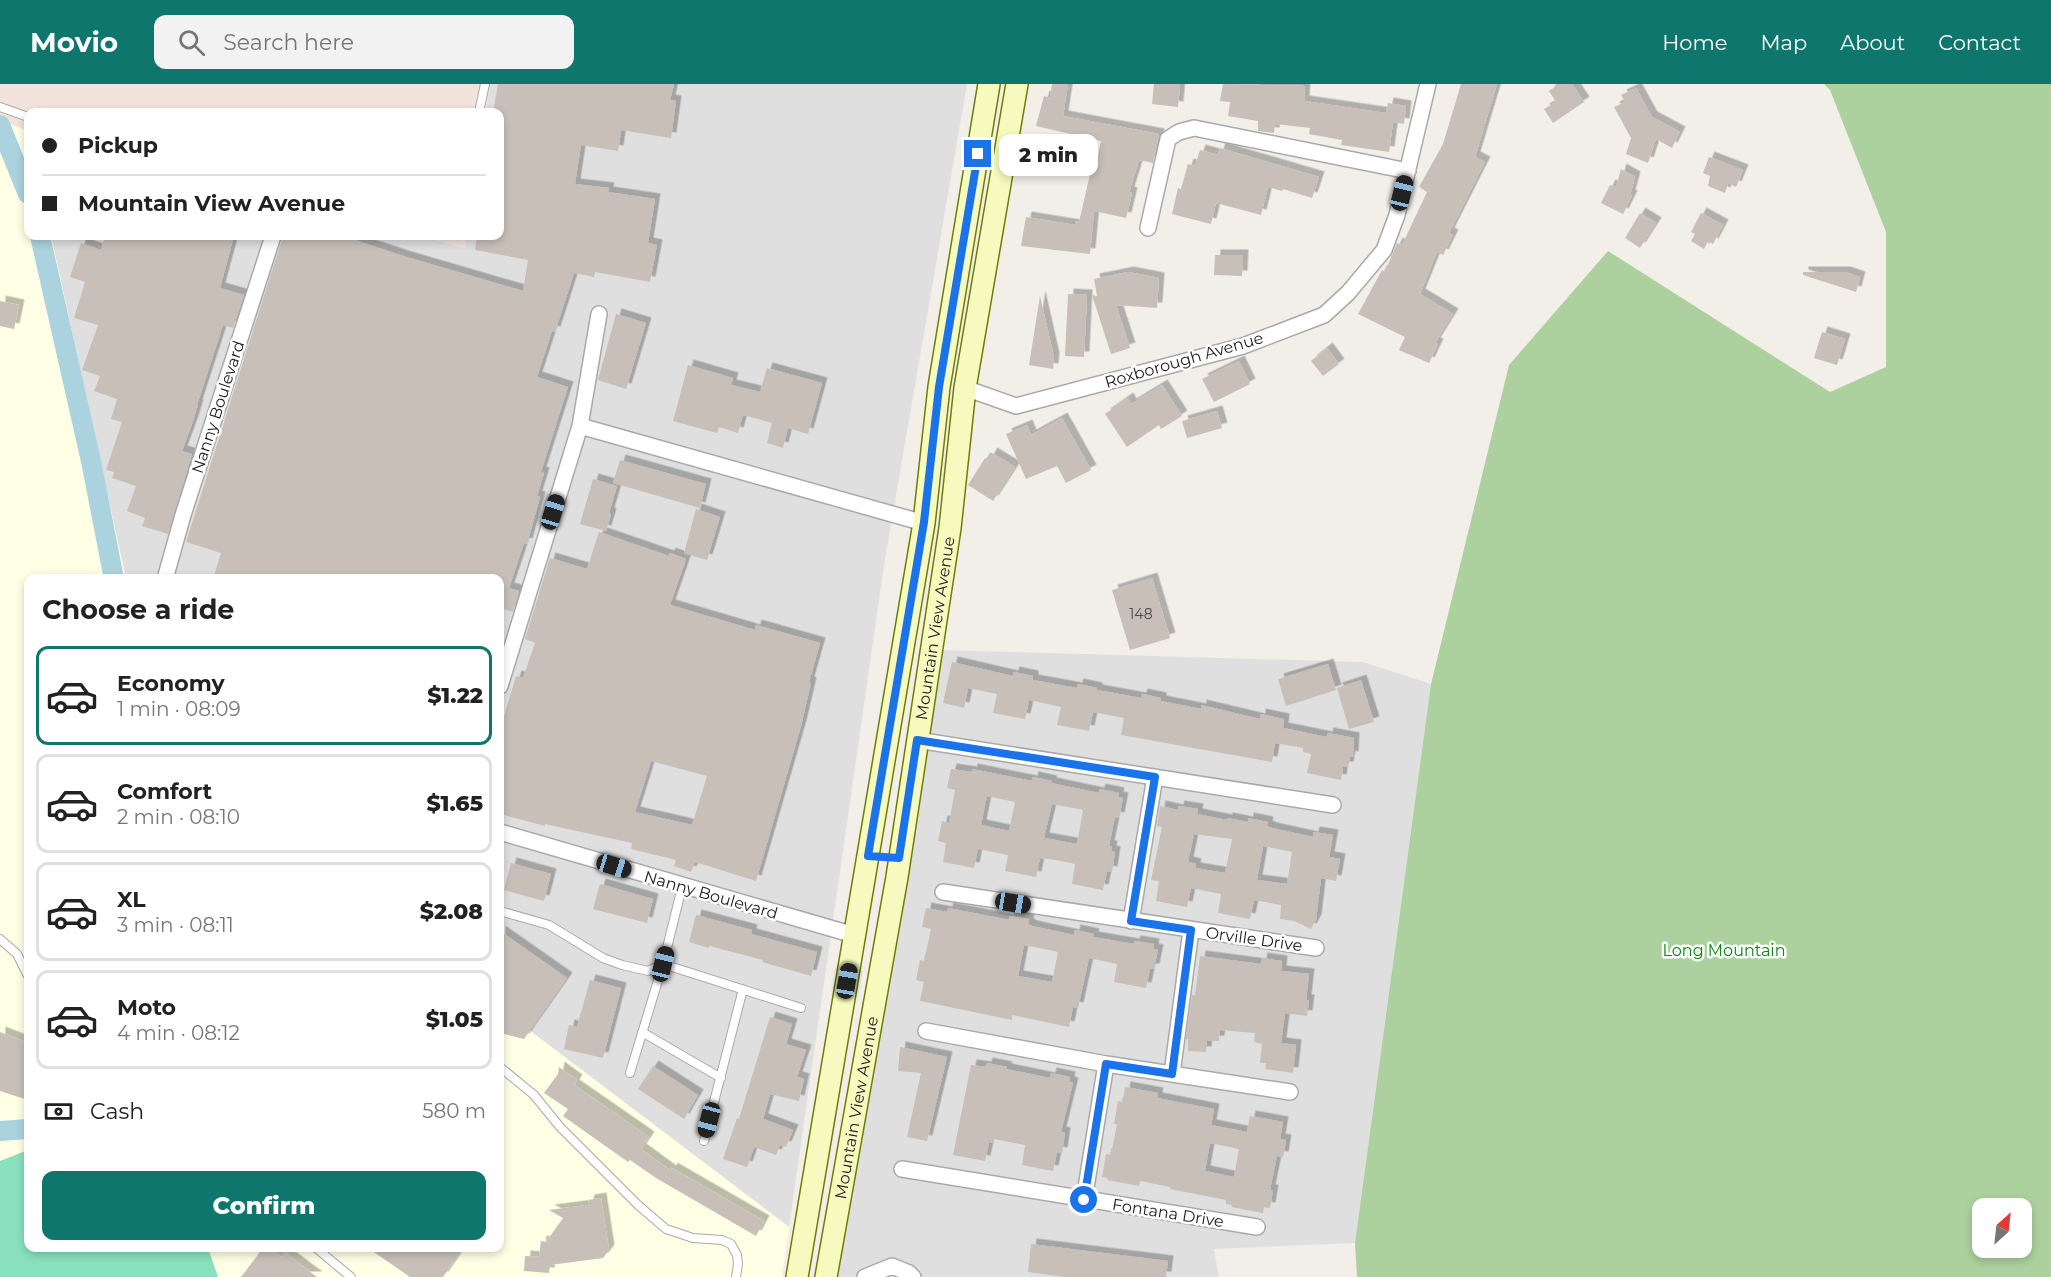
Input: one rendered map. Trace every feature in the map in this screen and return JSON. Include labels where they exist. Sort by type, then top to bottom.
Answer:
[{"type":"main road","name":"Mountain View Avenue","points":[[797,1277],[924,522],[939,387],[989,84]]},
{"type":"main road","name":"Mountain View Avenue","points":[[826,1277],[899,858],[950,528],[965,388],[1017,84]]},
{"type":"main road","points":[[917,559],[944,561]]},
{"type":"main road","points":[[868,856],[899,858]]},
{"type":"street","name":"Roxborough Avenue","points":[[965,388],[1016,406],[1243,346],[1324,315],[1348,293],[1384,250],[1397,215],[1428,84]]},
{"type":"street","points":[[1148,228],[1168,139],[1179,132],[1194,128],[1408,171]]},
{"type":"street","name":"Nanny Boulevard","points":[[166,574],[183,515],[272,240]]},
{"type":"street","points":[[504,673],[580,426],[599,314]]},
{"type":"street","points":[[580,426],[924,522]]},
{"type":"street","points":[[917,740],[1334,805]]},
{"type":"street","points":[[1131,921],[1155,777]]},
{"type":"street","name":"Nanny Boulevard","points":[[504,833],[682,887],[854,935]]},
{"type":"street","name":"Orville Drive","points":[[942,892],[1316,948]]},
{"type":"street","points":[[1172,1074],[1191,930]]},
{"type":"street","points":[[926,1031],[1106,1064],[1290,1092]]},
{"type":"street","points":[[1084,1200],[1106,1064]]},
{"type":"street","name":"Fontana Drive","points":[[902,1169],[1257,1227]]},
{"type":"street","points":[[866,1277],[892,1266],[913,1277]]},
{"type":"lane","points":[[480,108],[485,84]]},
{"type":"lane","points":[[0,107],[24,116]]},
{"type":"lane","points":[[630,1073],[663,964],[682,887]]},
{"type":"lane","points":[[504,912],[549,925],[622,966],[648,971],[663,964],[801,1008]]},
{"type":"lane","points":[[0,939],[17,954],[24,968]]},
{"type":"lane","points":[[704,1141],[743,989]]},
{"type":"lane","points":[[642,1032],[721,1078]]},
{"type":"lane","points":[[504,1070],[534,1095],[560,1127],[660,1225],[683,1236],[722,1240],[731,1244],[737,1255],[736,1277]]},
{"type":"lane","points":[[321,1252],[351,1277]]},
{"type":"shaded area","points":[[0,84],[490,84],[487,108],[24,108],[24,129],[0,121]]},
{"type":"shaded area","points":[[490,84],[967,84],[884,565],[789,1227],[504,1011],[504,574],[125,574],[52,240],[435,240],[465,248],[466,240],[504,240],[504,108],[487,108]]},
{"type":"shaded area","points":[[0,121],[24,129],[24,240],[52,240],[125,574],[24,574],[24,1252],[504,1252],[504,1011],[789,1227],[782,1277],[0,1277]]},
{"type":"shaded area","points":[[435,240],[466,240],[465,248]]},
{"type":"shaded area","points":[[942,650],[1363,662],[1431,684],[1355,1243],[1214,1249],[1219,1277],[827,1277]]},
{"type":"green space","name":"Long Mountain","points":[[1824,84],[2051,84],[2051,1277],[1357,1277],[1355,1243],[1431,684],[1509,365],[1608,251],[1830,392],[1886,367],[1886,232],[1830,90]]},
{"type":"green space","points":[[24,1152],[24,1252],[209,1252],[218,1277],[0,1277],[0,1161]]},
{"type":"building","points":[[498,84],[674,84],[670,100],[676,101],[671,138],[621,130],[618,151],[581,145],[575,184],[609,188],[608,192],[655,199],[648,243],[657,245],[650,282],[595,272],[594,277],[574,273],[555,332],[552,331],[537,377],[568,387],[541,472],[544,473],[537,496],[540,497],[527,544],[524,543],[509,588],[519,591],[513,612],[504,609],[504,574],[215,574],[221,553],[186,542],[282,240],[355,240],[523,291],[528,260],[475,250],[476,240],[504,240],[504,108],[494,108]]},
{"type":"building","points":[[1052,84],[1068,84],[1063,116],[1159,134],[1153,163],[1139,160],[1129,192],[1132,193],[1126,218],[1094,211],[1090,254],[1021,246],[1026,217],[1075,225],[1075,221],[1079,222],[1091,170],[1095,171],[1101,141],[1036,126],[1044,96],[1050,98]]},
{"type":"building","points":[[1154,84],[1180,84],[1178,107],[1152,104]]},
{"type":"building","points":[[1223,84],[1305,86],[1304,101],[1386,113],[1388,103],[1406,106],[1404,124],[1393,122],[1389,152],[1341,145],[1342,140],[1309,134],[1310,128],[1275,124],[1274,133],[1258,131],[1258,121],[1228,116],[1230,102],[1220,101]]},
{"type":"building","points":[[1461,84],[1497,84],[1475,157],[1485,162],[1449,233],[1453,235],[1443,255],[1437,252],[1420,294],[1453,314],[1435,343],[1438,344],[1429,363],[1399,350],[1405,337],[1358,314],[1382,270],[1385,272],[1397,243],[1402,245],[1427,192],[1419,187],[1443,144]]},
{"type":"building","points":[[1559,84],[1572,84],[1584,102],[1553,123],[1544,109],[1556,102],[1549,91]]},
{"type":"building","points":[[1636,88],[1652,117],[1680,132],[1672,148],[1656,139],[1648,163],[1626,154],[1631,138],[1614,107],[1625,102],[1621,95]]},
{"type":"building","points":[[1220,148],[1319,177],[1312,198],[1268,187],[1261,215],[1216,203],[1211,224],[1172,214],[1178,188],[1181,189],[1188,164],[1195,166],[1200,150],[1218,155]]},
{"type":"building","points":[[1709,157],[1743,170],[1736,187],[1728,183],[1725,193],[1708,186],[1710,176],[1703,173]]},
{"type":"building","points":[[1621,169],[1635,177],[1630,195],[1632,196],[1623,214],[1601,203],[1610,185],[1616,187]]},
{"type":"building","points":[[1640,213],[1656,223],[1640,248],[1625,238]]},
{"type":"building","points":[[1701,213],[1723,225],[1713,244],[1708,241],[1704,249],[1691,241],[1695,234],[1691,232]]},
{"type":"building","points":[[104,240],[233,240],[220,288],[244,295],[233,328],[223,325],[182,451],[192,454],[168,534],[142,526],[145,518],[127,511],[136,486],[112,478],[114,472],[106,470],[122,422],[111,419],[117,399],[94,391],[100,376],[82,370],[98,325],[74,318],[85,282],[70,277],[81,243],[101,250]]},
{"type":"building","points":[[1215,255],[1243,255],[1242,276],[1214,275]]},
{"type":"building","points":[[1128,272],[1159,278],[1157,308],[1116,305],[1130,348],[1111,354],[1092,295],[1097,296],[1094,279]]},
{"type":"building","points":[[1803,272],[1845,272],[1860,277],[1856,292],[1803,275]]},
{"type":"building","points":[[1068,294],[1087,295],[1084,357],[1065,356]]},
{"type":"building","points":[[1040,296],[1054,358],[1053,369],[1029,365]]},
{"type":"building","points":[[0,301],[19,305],[14,329],[0,326]]},
{"type":"building","points":[[616,314],[646,323],[626,389],[598,380]]},
{"type":"building","points":[[1822,332],[1845,339],[1837,365],[1814,358]]},
{"type":"building","points":[[1327,348],[1339,364],[1323,376],[1311,361]]},
{"type":"building","points":[[1239,361],[1250,384],[1214,402],[1202,379]]},
{"type":"building","points":[[688,365],[733,378],[731,385],[760,392],[767,368],[822,383],[808,434],[788,428],[783,448],[767,443],[772,423],[743,415],[738,433],[719,427],[717,433],[673,421]]},
{"type":"building","points":[[1162,385],[1182,416],[1161,429],[1159,425],[1127,447],[1105,414],[1128,398],[1131,404]]},
{"type":"building","points":[[1217,411],[1222,428],[1187,438],[1182,421]]},
{"type":"building","points":[[1062,418],[1091,470],[1066,483],[1057,466],[1026,479],[1006,434],[1027,425],[1031,435]]},
{"type":"building","points":[[992,453],[1015,467],[993,501],[968,485],[985,458],[988,460]]},
{"type":"building","points":[[620,460],[706,484],[700,508],[613,483]]},
{"type":"building","points":[[593,479],[617,486],[606,531],[580,524]]},
{"type":"building","points":[[696,509],[720,517],[707,560],[684,553]]},
{"type":"building","points":[[599,532],[669,556],[670,553],[686,559],[670,605],[755,630],[756,625],[820,643],[809,682],[811,683],[801,726],[756,881],[695,862],[691,872],[674,866],[676,860],[631,849],[632,843],[545,824],[545,826],[504,815],[504,716],[516,676],[523,678],[535,643],[525,639],[550,558],[587,569]],"holes":[[[651,761],[707,776],[692,825],[635,812]]]},
{"type":"building","points":[[1152,578],[1170,638],[1130,650],[1112,590]]},
{"type":"building","points":[[952,662],[1013,676],[1014,672],[1033,676],[1033,680],[1077,688],[1078,684],[1141,698],[1142,694],[1161,698],[1161,701],[1201,709],[1201,705],[1260,719],[1260,714],[1284,719],[1283,728],[1327,737],[1328,733],[1354,738],[1353,757],[1350,756],[1348,767],[1343,767],[1341,780],[1307,773],[1311,754],[1303,752],[1303,748],[1275,743],[1272,762],[1121,735],[1124,718],[1093,712],[1089,731],[1057,725],[1061,707],[1029,700],[1025,719],[993,713],[997,694],[968,688],[964,708],[943,703]]},
{"type":"building","points":[[1328,664],[1336,690],[1286,706],[1278,679]]},
{"type":"building","points":[[1361,680],[1374,722],[1349,729],[1337,688]]},
{"type":"building","points":[[951,769],[972,772],[972,769],[1032,781],[1033,777],[1099,793],[1100,789],[1119,793],[1118,797],[1123,798],[1119,818],[1115,817],[1109,846],[1112,846],[1111,851],[1115,852],[1112,872],[1107,871],[1103,890],[1072,884],[1075,864],[1056,860],[1040,858],[1036,877],[1005,871],[1008,855],[978,849],[974,868],[943,862],[946,843],[938,841],[942,821],[949,823],[955,790],[947,788]],"holes":[[[987,796],[1015,802],[1009,831],[981,825]],[[1052,804],[1083,810],[1077,844],[1044,838]]]},
{"type":"building","points":[[1160,806],[1178,810],[1179,806],[1198,809],[1197,814],[1227,820],[1227,818],[1248,822],[1248,818],[1268,822],[1267,826],[1272,828],[1313,837],[1314,832],[1333,835],[1329,857],[1340,859],[1336,881],[1321,878],[1316,920],[1311,929],[1294,921],[1280,919],[1281,905],[1254,900],[1250,919],[1218,913],[1221,894],[1191,888],[1187,907],[1156,901],[1159,881],[1151,880],[1162,827],[1157,826]],"holes":[[[1194,834],[1232,839],[1225,873],[1195,868],[1196,864],[1188,862]],[[1263,846],[1292,852],[1287,884],[1257,880]]]},
{"type":"building","points":[[511,863],[551,874],[544,901],[504,890]]},
{"type":"building","points":[[600,884],[653,899],[647,923],[593,909]]},
{"type":"building","points":[[926,908],[947,912],[948,908],[1009,920],[1009,916],[1029,919],[1028,924],[1032,926],[1074,935],[1075,930],[1094,934],[1093,937],[1134,944],[1135,941],[1154,944],[1153,949],[1158,950],[1154,969],[1150,969],[1146,988],[1114,982],[1117,964],[1089,958],[1078,1008],[1073,1007],[1069,1027],[1012,1015],[1012,1020],[920,1001],[924,982],[916,980],[920,960],[924,961],[931,929],[922,927]],"holes":[[[1024,945],[1058,952],[1052,982],[1018,976]]]},
{"type":"building","points":[[696,915],[752,930],[751,934],[817,952],[811,976],[762,962],[763,960],[689,942]]},
{"type":"building","points":[[504,934],[567,978],[524,1039],[504,1034]]},
{"type":"building","points":[[1200,956],[1261,964],[1262,958],[1282,961],[1281,971],[1309,974],[1307,1016],[1285,1013],[1281,1043],[1296,1045],[1293,1073],[1265,1069],[1266,1063],[1260,1063],[1262,1044],[1254,1042],[1255,1033],[1220,1030],[1219,1041],[1207,1041],[1206,1052],[1188,1051],[1188,1039],[1186,1039]]},
{"type":"building","points":[[590,980],[621,988],[603,1058],[564,1049],[569,1025],[577,1027]]},
{"type":"building","points":[[770,1017],[792,1024],[786,1044],[806,1050],[797,1077],[804,1079],[799,1101],[770,1094],[763,1119],[793,1130],[786,1147],[780,1145],[776,1155],[754,1147],[747,1167],[723,1159],[737,1118],[739,1119]]},
{"type":"building","points":[[0,1032],[24,1041],[24,1099],[0,1091]]},
{"type":"building","points":[[900,1047],[947,1057],[927,1141],[907,1137],[921,1073],[898,1071]]},
{"type":"building","points":[[987,1063],[1050,1078],[1051,1073],[1070,1077],[1069,1082],[1073,1083],[1061,1132],[1065,1133],[1062,1153],[1057,1152],[1053,1171],[1022,1165],[1025,1145],[994,1139],[994,1143],[989,1142],[985,1161],[953,1155],[971,1065],[986,1067]]},
{"type":"building","points":[[653,1066],[698,1095],[684,1119],[638,1089]]},
{"type":"building","points":[[559,1067],[577,1080],[574,1085],[649,1137],[641,1149],[671,1171],[672,1168],[764,1221],[756,1236],[656,1178],[630,1160],[628,1162],[563,1116],[568,1109],[544,1093],[558,1074]]},
{"type":"building","points":[[1125,1087],[1158,1093],[1157,1098],[1214,1109],[1211,1125],[1247,1132],[1250,1116],[1283,1122],[1280,1139],[1286,1140],[1283,1157],[1277,1156],[1270,1190],[1273,1190],[1270,1208],[1264,1207],[1263,1213],[1231,1207],[1232,1205],[1226,1204],[1226,1200],[1170,1189],[1170,1187],[1140,1181],[1139,1186],[1102,1177],[1106,1154],[1111,1155],[1117,1124],[1114,1124],[1118,1101],[1123,1102]],"holes":[[[1210,1143],[1239,1149],[1234,1177],[1205,1171]]]},
{"type":"building","points":[[601,1198],[609,1250],[603,1258],[550,1265],[549,1273],[524,1271],[525,1256],[539,1257],[541,1241],[546,1242],[563,1218],[549,1210],[588,1205],[589,1200]]},
{"type":"building","points":[[1031,1244],[1168,1261],[1166,1277],[1065,1277],[1028,1272]]},
{"type":"building","points":[[260,1252],[274,1252],[282,1258],[285,1253],[317,1277],[241,1277]]},
{"type":"building","points":[[374,1252],[460,1252],[443,1277],[410,1277]]},
{"type":"waterway","points":[[0,125],[24,184]]},
{"type":"waterway","points":[[41,240],[91,461],[113,574]]},
{"type":"waterway","points":[[0,1131],[24,1129]]},
{"type":"route","points":[[978,154],[939,387],[924,522],[868,856],[899,858],[917,740],[1155,777],[1131,921],[1191,930],[1172,1074],[1106,1064],[1084,1200]]}]
